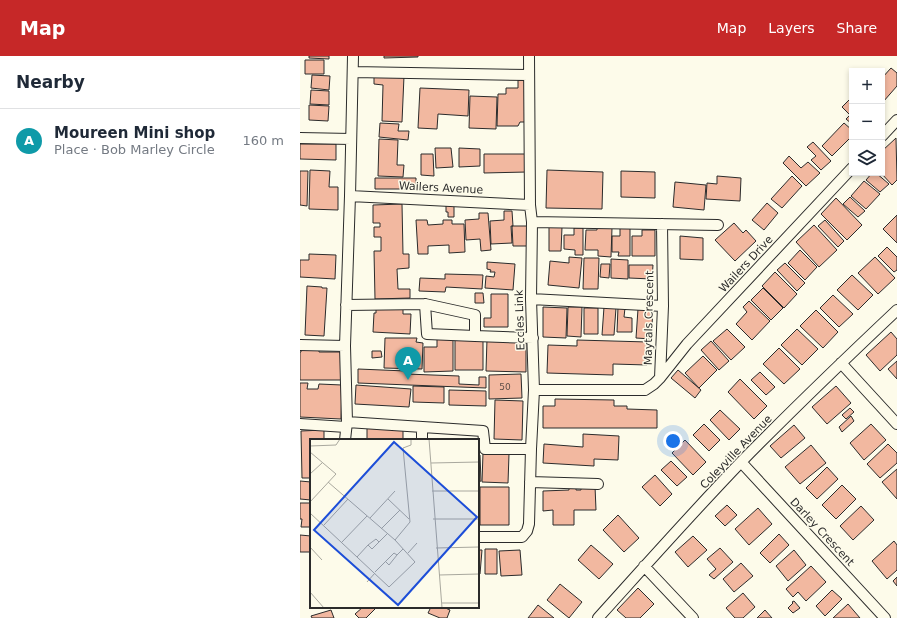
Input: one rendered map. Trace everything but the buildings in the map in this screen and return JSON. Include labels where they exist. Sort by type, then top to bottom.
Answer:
[{"type":"street","points":[[345,439],[345,346],[353,72],[352,56]]},
{"type":"street","name":"Eccles Link","points":[[479,537],[522,537],[527,531],[529,524],[534,390],[531,298],[532,222],[530,205],[529,56]]},
{"type":"street","points":[[353,72],[529,75]]},
{"type":"street","points":[[885,133],[897,120]]},
{"type":"street","points":[[300,138],[350,139]]},
{"type":"street","name":"Wailers Drive","points":[[660,378],[687,344],[849,171]]},
{"type":"street","name":"Wailers Avenue","points":[[350,196],[530,205]]},
{"type":"street","points":[[532,222],[718,226]]},
{"type":"street","name":"Maytals Crescent","points":[[534,390],[645,390],[660,378],[663,306],[662,224]]},
{"type":"street","points":[[531,298],[663,306]]},
{"type":"street","points":[[346,305],[425,304],[475,315],[475,336]]},
{"type":"street","points":[[425,304],[427,334],[533,338]]},
{"type":"street","name":"Coleyville Avenue","points":[[598,618],[644,566],[741,462],[897,310]]},
{"type":"street","points":[[300,345],[345,346]]},
{"type":"street","points":[[841,363],[897,424]]},
{"type":"street","points":[[300,424],[422,427],[483,431],[481,449],[531,449]]},
{"type":"street","points":[[422,427],[422,439]]},
{"type":"street","name":"Darley Crescent","points":[[741,462],[885,618]]},
{"type":"street","points":[[530,482],[598,484]]},
{"type":"street","points":[[644,566],[693,618]]},
{"type":"place","name":"Moureen Mini shop","points":[[408,380]]}]
